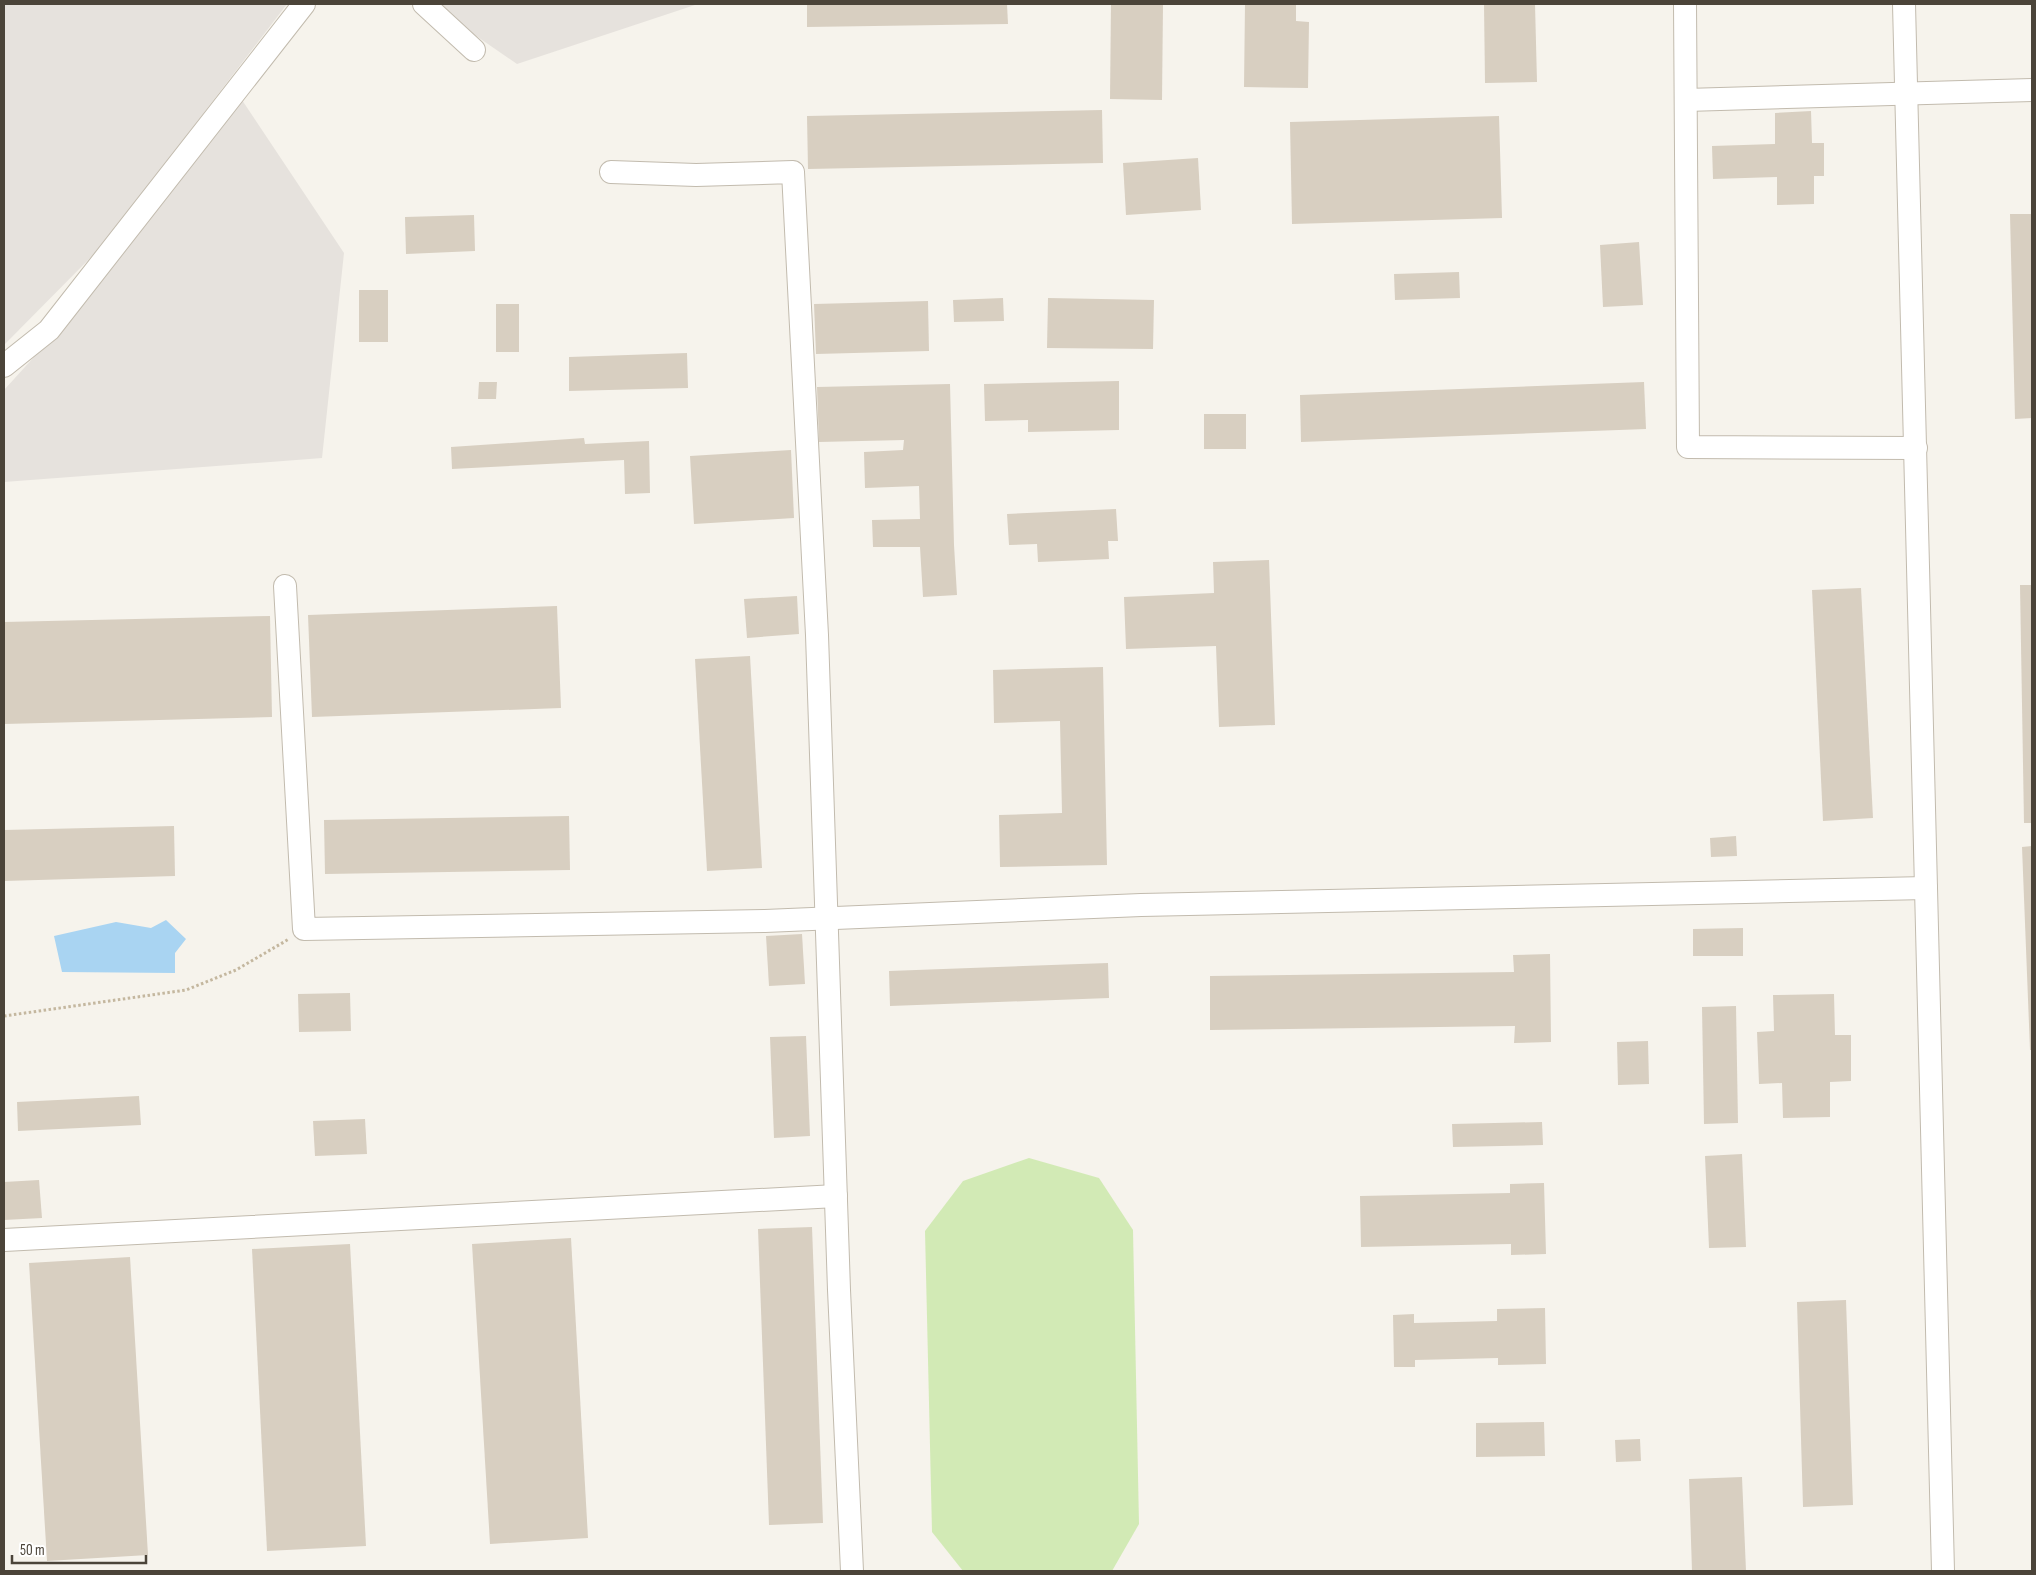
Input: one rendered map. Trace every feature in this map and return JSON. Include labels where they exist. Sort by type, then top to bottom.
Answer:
[{"type":"lane","points":[[4,366],[49,330],[304,4]]},
{"type":"lane","points":[[424,4],[474,50]]},
{"type":"lane","points":[[1685,4],[1688,447],[1916,448]]},
{"type":"lane","points":[[1904,4],[1943,1571]]},
{"type":"lane","points":[[1686,100],[2032,90]]},
{"type":"lane","points":[[611,172],[696,175],[793,172],[817,635],[836,1196],[852,1571]]},
{"type":"lane","points":[[285,586],[304,929],[755,921],[1140,905],[1926,888]]},
{"type":"lane","points":[[4,1240],[836,1196]]},
{"type":"path","points":[[4,1016],[186,990],[236,970],[304,929]]},
{"type":"shaded area","points":[[4,4],[287,4],[102,246],[4,345]]},
{"type":"shaded area","points":[[430,4],[698,4],[517,64]]},
{"type":"shaded area","points":[[240,97],[344,253],[322,458],[4,482],[4,390],[55,334]]},
{"type":"green space","points":[[1029,1158],[1099,1178],[1133,1230],[1139,1524],[1112,1571],[963,1571],[932,1532],[925,1231],[963,1181]]},
{"type":"water","points":[[166,920],[186,939],[175,953],[175,973],[62,972],[54,936],[116,922],[151,928]]},
{"type":"building","points":[[807,4],[1007,4],[1008,24],[807,27]]},
{"type":"building","points":[[1111,4],[1163,4],[1162,100],[1110,99]]},
{"type":"building","points":[[1245,4],[1296,4],[1296,21],[1309,22],[1308,88],[1244,87]]},
{"type":"building","points":[[1484,4],[1535,4],[1537,82],[1485,83]]},
{"type":"building","points":[[1102,110],[1103,163],[808,169],[807,116]]},
{"type":"building","points":[[1811,111],[1812,143],[1824,143],[1824,176],[1814,176],[1814,204],[1777,205],[1777,177],[1713,179],[1712,146],[1775,144],[1775,113]]},
{"type":"building","points":[[1499,116],[1502,218],[1292,224],[1290,122]]},
{"type":"building","points":[[1198,158],[1201,210],[1126,215],[1123,163]]},
{"type":"building","points":[[2010,214],[2032,214],[2032,418],[2015,419]]},
{"type":"building","points":[[474,215],[475,251],[406,254],[405,217]]},
{"type":"building","points":[[1639,242],[1643,305],[1603,307],[1600,245]]},
{"type":"building","points":[[1459,272],[1460,298],[1395,300],[1394,274]]},
{"type":"building","points":[[359,290],[388,290],[388,342],[359,342]]},
{"type":"building","points":[[1003,298],[1004,321],[954,322],[953,300]]},
{"type":"building","points":[[1048,298],[1154,300],[1153,349],[1047,348]]},
{"type":"building","points":[[928,301],[929,351],[816,354],[814,304]]},
{"type":"building","points":[[496,304],[519,304],[519,352],[496,352]]},
{"type":"building","points":[[687,353],[688,388],[569,391],[569,357]]},
{"type":"building","points":[[1119,381],[1119,430],[1028,432],[1028,420],[985,421],[984,384]]},
{"type":"building","points":[[479,382],[497,382],[496,399],[478,399]]},
{"type":"building","points":[[1644,382],[1646,429],[1301,442],[1300,395]]},
{"type":"building","points":[[950,384],[957,595],[923,597],[920,547],[873,547],[872,520],[920,519],[919,486],[865,488],[864,452],[903,450],[904,440],[819,442],[817,387]]},
{"type":"building","points":[[1204,414],[1246,414],[1246,449],[1204,449]]},
{"type":"building","points":[[584,438],[585,444],[649,441],[650,493],[625,494],[624,460],[452,469],[451,447]]},
{"type":"building","points":[[791,450],[794,518],[694,524],[690,456]]},
{"type":"building","points":[[1116,509],[1118,541],[1108,541],[1109,559],[1038,562],[1037,544],[1009,545],[1007,514]]},
{"type":"building","points":[[1269,560],[1275,725],[1219,727],[1216,646],[1126,649],[1124,597],[1214,593],[1213,562]]},
{"type":"building","points":[[2020,585],[2032,585],[2032,823],[2024,823]]},
{"type":"building","points":[[1861,588],[1873,818],[1823,821],[1812,590]]},
{"type":"building","points":[[797,596],[799,634],[747,638],[744,599]]},
{"type":"building","points":[[557,606],[561,708],[312,717],[308,615]]},
{"type":"building","points":[[270,616],[272,717],[4,724],[4,622]]},
{"type":"building","points":[[750,656],[762,868],[707,871],[695,659]]},
{"type":"building","points":[[1103,667],[1107,865],[1000,867],[999,815],[1062,813],[1060,721],[994,723],[993,670]]},
{"type":"building","points":[[569,816],[570,870],[325,874],[324,820]]},
{"type":"building","points":[[174,826],[175,876],[4,881],[4,830]]},
{"type":"building","points":[[1736,836],[1737,856],[1711,857],[1710,838]]},
{"type":"building","points":[[2032,846],[2032,1050],[2030,1050],[2022,847]]},
{"type":"building","points":[[1743,928],[1743,956],[1693,956],[1693,929]]},
{"type":"building","points":[[802,934],[805,984],[769,986],[766,936]]},
{"type":"building","points":[[1550,954],[1551,1042],[1514,1043],[1515,1026],[1210,1030],[1210,976],[1514,972],[1513,955]]},
{"type":"building","points":[[1108,963],[1109,998],[890,1006],[889,971]]},
{"type":"building","points":[[350,993],[351,1031],[299,1032],[298,994]]},
{"type":"building","points":[[1834,994],[1835,1035],[1851,1035],[1851,1081],[1830,1082],[1830,1117],[1783,1118],[1782,1083],[1759,1084],[1757,1032],[1774,1031],[1773,995]]},
{"type":"building","points":[[1736,1006],[1738,1123],[1704,1124],[1702,1007]]},
{"type":"building","points":[[806,1036],[810,1136],[774,1138],[770,1037]]},
{"type":"building","points":[[1648,1041],[1649,1084],[1618,1085],[1617,1042]]},
{"type":"building","points":[[139,1096],[141,1125],[18,1131],[17,1102]]},
{"type":"building","points":[[365,1119],[367,1154],[315,1156],[313,1121]]},
{"type":"building","points":[[1542,1122],[1543,1145],[1453,1147],[1452,1124]]},
{"type":"building","points":[[1742,1154],[1746,1247],[1709,1248],[1705,1156]]},
{"type":"building","points":[[39,1180],[42,1218],[4,1220],[4,1182]]},
{"type":"building","points":[[1544,1183],[1546,1254],[1511,1255],[1511,1244],[1361,1247],[1360,1196],[1510,1193],[1510,1184]]},
{"type":"building","points":[[812,1227],[823,1523],[769,1525],[758,1229]]},
{"type":"building","points":[[571,1238],[588,1538],[490,1544],[472,1244]]},
{"type":"building","points":[[350,1244],[366,1546],[267,1551],[252,1249]]},
{"type":"building","points":[[130,1257],[148,1555],[47,1561],[29,1263]]},
{"type":"building","points":[[2030,1290],[2032,1290],[2032,1319],[2031,1319]]},
{"type":"building","points":[[1846,1300],[1853,1505],[1803,1507],[1797,1302]]},
{"type":"building","points":[[1545,1308],[1546,1364],[1498,1365],[1498,1358],[1415,1360],[1415,1367],[1394,1367],[1393,1315],[1414,1314],[1414,1323],[1497,1321],[1497,1309]]},
{"type":"building","points":[[1544,1422],[1545,1456],[1476,1457],[1476,1423]]},
{"type":"building","points":[[1640,1439],[1641,1461],[1616,1462],[1615,1440]]},
{"type":"building","points":[[1742,1477],[1746,1571],[1692,1571],[1689,1479]]}]
